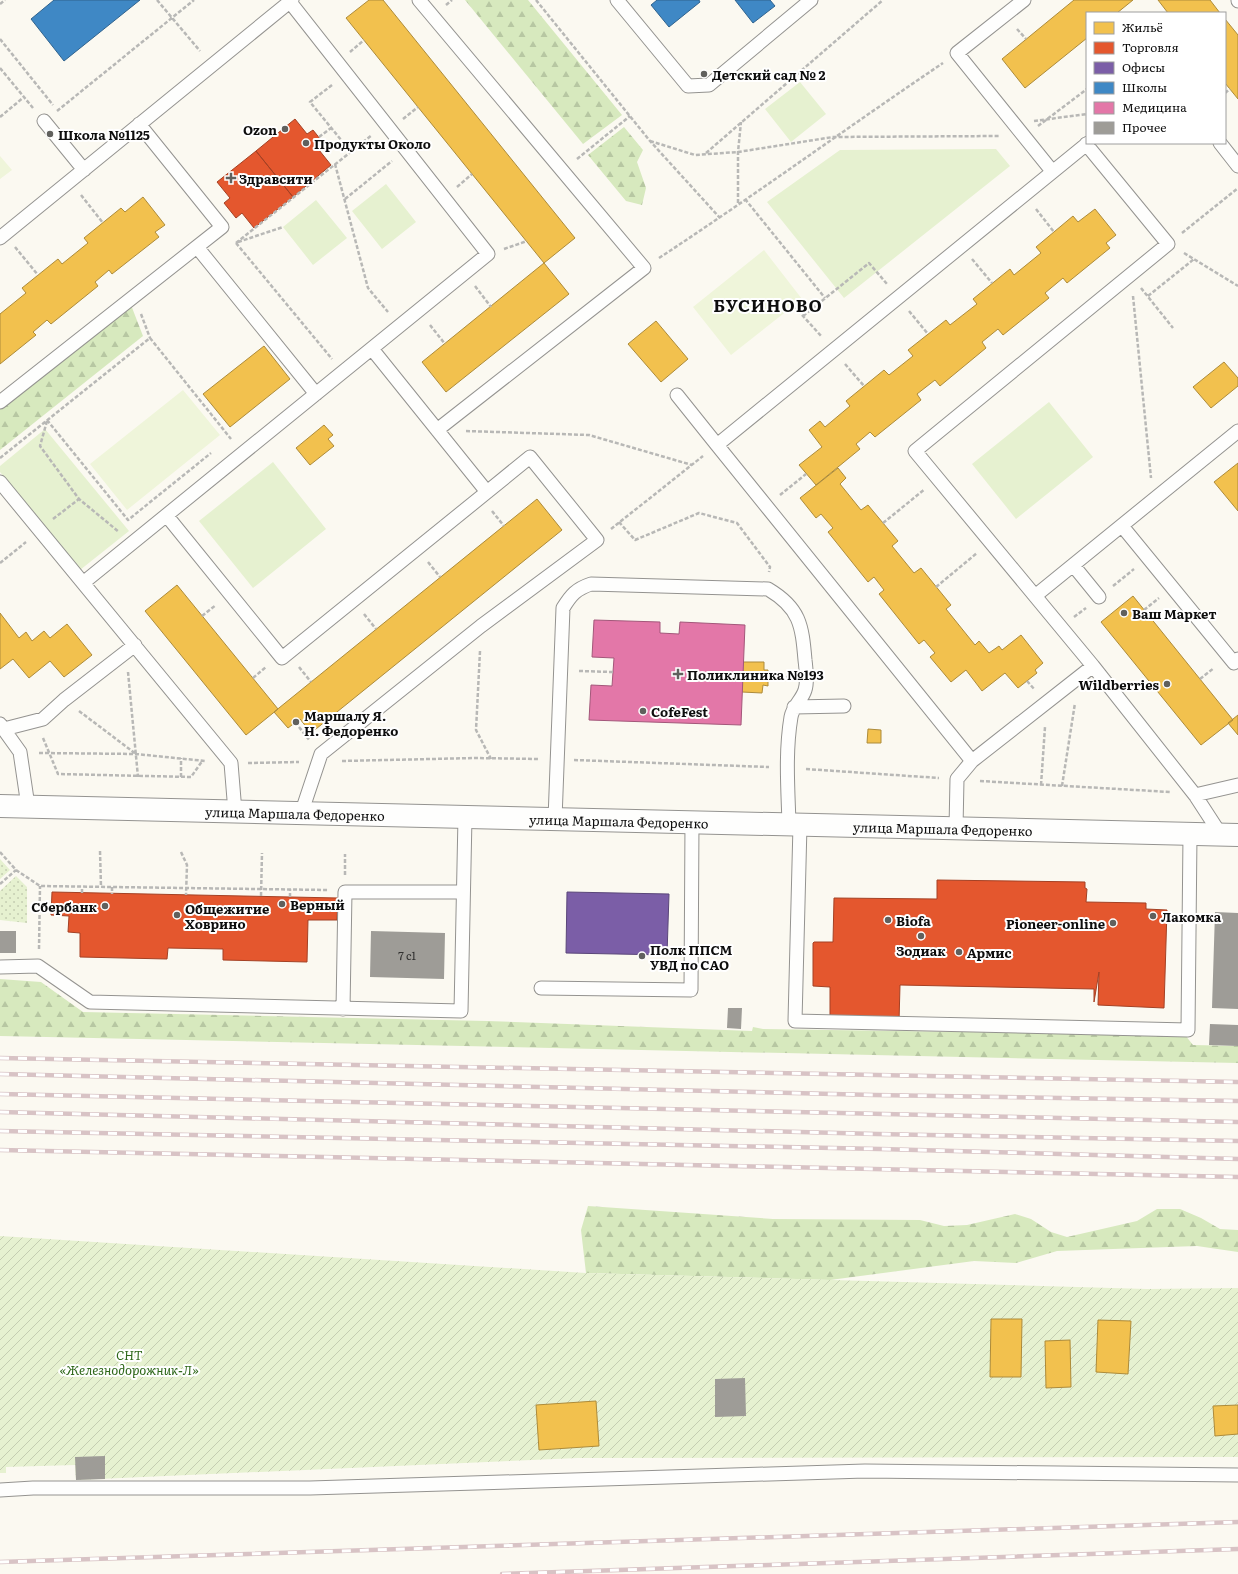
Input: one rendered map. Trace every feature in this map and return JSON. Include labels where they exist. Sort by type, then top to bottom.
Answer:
[{"type":"street","name":"улица Маршала Федоренко","points":[[0,806],[1230,835]]},
{"type":"lane","points":[[420,0],[644,268],[437,430]]},
{"type":"lane","points":[[617,0],[688,86],[709,85],[811,0]]},
{"type":"lane","points":[[1024,0],[957,53],[1052,172]]},
{"type":"lane","points":[[2,236],[291,1],[488,254],[83,583]]},
{"type":"lane","points":[[44,121],[84,170]]},
{"type":"lane","points":[[0,402],[222,227],[139,124]]},
{"type":"lane","points":[[717,445],[1087,144],[1168,244],[915,451],[1093,666],[1195,795],[1230,835]]},
{"type":"lane","points":[[1221,144],[1238,166]]},
{"type":"lane","points":[[197,247],[316,394]]},
{"type":"lane","points":[[372,349],[487,492]]},
{"type":"lane","points":[[677,395],[972,761]]},
{"type":"lane","points":[[1036,596],[1238,431]]},
{"type":"lane","points":[[167,516],[282,658],[530,457],[597,540],[481,626],[321,754],[301,814]]},
{"type":"lane","points":[[0,482],[83,583],[130,648],[231,764],[234,812]]},
{"type":"lane","points":[[1122,526],[1234,663],[1238,659]]},
{"type":"lane","points":[[1073,565],[1099,597]]},
{"type":"lane","points":[[555,819],[563,608],[571,595],[579,588],[591,584],[768,589],[780,596],[791,606],[803,634],[806,676],[805,691],[794,707],[791,717],[788,767],[794,825],[795,1022],[1188,1030],[1190,835]]},
{"type":"lane","points":[[28,806],[20,752],[2,727],[43,719],[64,700],[130,648]]},
{"type":"lane","points":[[956,828],[957,779],[972,761],[1093,666]]},
{"type":"lane","points":[[794,707],[844,706]]},
{"type":"lane","points":[[1195,795],[1238,785]]},
{"type":"lane","points":[[0,967],[38,966],[90,1002],[461,1011],[465,817]]},
{"type":"lane","points":[[541,988],[691,990],[692,822]]},
{"type":"lane","points":[[343,1009],[345,892],[464,892]]},
{"type":"lane","points":[[0,1490],[33,1488],[310,1488],[866,1471],[1238,1475]]},
{"type":"path","points":[[0,4],[5,0]]},
{"type":"path","points":[[157,0],[201,52]]},
{"type":"path","points":[[0,68],[44,121],[194,0]]},
{"type":"path","points":[[536,0],[650,141],[720,218]]},
{"type":"path","points":[[705,154],[883,0]]},
{"type":"path","points":[[0,39],[58,110]]},
{"type":"path","points":[[644,268],[720,218],[745,198],[957,53]]},
{"type":"path","points":[[346,73],[310,102],[350,152]]},
{"type":"path","points":[[1226,92],[1230,89]]},
{"type":"path","points":[[650,141],[695,155],[738,152],[833,137],[1024,136],[1086,90]]},
{"type":"path","points":[[0,117],[24,97]]},
{"type":"path","points":[[1014,123],[1086,114]]},
{"type":"path","points":[[563,171],[630,116]]},
{"type":"path","points":[[738,204],[738,152],[742,122]]},
{"type":"path","points":[[236,243],[386,123]]},
{"type":"path","points":[[319,137],[331,128]]},
{"type":"path","points":[[345,199],[406,150]]},
{"type":"path","points":[[335,164],[368,288],[400,326]]},
{"type":"path","points":[[69,182],[103,223]]},
{"type":"path","points":[[1238,188],[1168,244],[1238,286]]},
{"type":"path","points":[[1024,195],[1054,232]]},
{"type":"path","points":[[745,198],[825,298]]},
{"type":"path","points":[[222,227],[343,372]]},
{"type":"path","points":[[236,243],[283,227]]},
{"type":"path","points":[[2,236],[38,275]]},
{"type":"path","points":[[488,254],[526,241]]},
{"type":"path","points":[[962,245],[992,283]]},
{"type":"path","points":[[1148,296],[1194,259]]},
{"type":"path","points":[[803,316],[869,263],[928,334]]},
{"type":"path","points":[[464,273],[491,307]]},
{"type":"path","points":[[1131,275],[1173,328]]},
{"type":"path","points":[[1131,275],[1153,501]]},
{"type":"path","points":[[135,296],[150,338],[243,454]]},
{"type":"path","points":[[794,306],[864,386]]},
{"type":"path","points":[[418,311],[445,344]]},
{"type":"path","points":[[0,458],[150,338]]},
{"type":"path","points":[[47,420],[128,520],[212,452]]},
{"type":"path","points":[[47,420],[40,446],[79,499],[123,535],[131,545]]},
{"type":"path","points":[[437,430],[589,435],[692,465]]},
{"type":"path","points":[[224,443],[230,438]]},
{"type":"path","points":[[597,540],[717,445]]},
{"type":"path","points":[[766,506],[806,474]]},
{"type":"path","points":[[883,523],[938,478]]},
{"type":"path","points":[[620,522],[635,540],[699,514],[737,523],[770,567],[768,589]]},
{"type":"path","points":[[936,586],[991,542]]},
{"type":"path","points":[[481,626],[476,730],[491,758]]},
{"type":"path","points":[[130,648],[138,777]]},
{"type":"path","points":[[560,670],[613,672]]},
{"type":"path","points":[[1062,786],[1080,676]]},
{"type":"path","points":[[64,700],[136,754]]},
{"type":"path","points":[[1041,785],[1046,703]]},
{"type":"path","points":[[20,752],[136,754],[231,764],[491,758],[664,762],[788,767],[1195,795]]},
{"type":"path","points":[[49,753],[58,774],[191,777],[203,760]]},
{"type":"path","points":[[181,758],[181,777]]},
{"type":"path","points":[[100,851],[101,887]]},
{"type":"path","points":[[0,852],[16,870],[40,886],[329,890]]},
{"type":"path","points":[[181,852],[187,865],[186,895]]},
{"type":"path","points":[[261,896],[262,853]]},
{"type":"path","points":[[0,884],[16,870]]},
{"type":"path","points":[[38,966],[40,886]]},
{"type":"path","points":[[82,887],[82,893]]},
{"type":"path","points":[[112,887],[112,894]]},
{"type":"path","points":[[290,890],[290,897]]},
{"type":"green space","points":[[465,0],[528,0],[622,115],[583,144]]},
{"type":"green space","points":[[800,82],[826,114],[791,142],[765,109]]},
{"type":"green space","points":[[624,127],[643,150],[637,162],[646,188],[642,205],[626,201],[588,155]]},
{"type":"green space","points":[[996,149],[1010,166],[844,298],[767,202],[840,150]]},
{"type":"green space","points":[[0,156],[12,170],[0,179]]},
{"type":"green space","points":[[386,184],[416,222],[382,249],[352,211]]},
{"type":"green space","points":[[316,200],[347,238],[313,265],[283,227]]},
{"type":"green space","points":[[764,250],[802,299],[731,355],[693,307]]},
{"type":"green space","points":[[131,305],[143,336],[0,450],[0,408]]},
{"type":"green space","points":[[183,390],[220,435],[127,510],[90,464]]},
{"type":"green space","points":[[1049,402],[1093,457],[1016,519],[972,464]]},
{"type":"green space","points":[[45,429],[129,531],[80,570],[0,472],[0,466]]},
{"type":"green space","points":[[273,462],[326,529],[253,588],[199,521]]},
{"type":"green space","points":[[0,859],[10,870],[0,879]]},
{"type":"green space","points":[[16,876],[27,887],[27,923],[0,920],[0,891]]},
{"type":"green space","points":[[0,979],[41,982],[83,1012],[487,1021],[752,1031],[753,1027],[763,1029],[1185,1035],[1193,1045],[1238,1046],[1238,1063],[0,1036]]},
{"type":"green space","points":[[588,1206],[773,1219],[920,1220],[944,1226],[967,1225],[1015,1214],[1031,1219],[1051,1232],[1067,1237],[1137,1221],[1157,1209],[1180,1209],[1201,1218],[1220,1229],[1238,1230],[1238,1252],[1197,1246],[1057,1251],[1016,1263],[974,1261],[830,1280],[586,1273],[581,1230]]},
{"type":"green space","name":"СНТ «Железнодорожник-Л»","points":[[0,1236],[586,1273],[1147,1289],[1238,1288],[1238,1457],[578,1458],[76,1480],[75,1465],[6,1467],[6,1473],[0,1473]]},
{"type":"building: Жильё","points":[[369,0],[383,0],[575,238],[544,263],[346,18]]},
{"type":"building: Жильё","points":[[1074,0],[1133,0],[1118,12],[1086,12],[1086,39],[1025,88],[1002,59]]},
{"type":"building: Жильё","points":[[1158,0],[1210,0],[1219,12],[1167,12]]},
{"type":"building: Жильё","points":[[1226,20],[1238,35],[1238,99],[1226,84]]},
{"type":"building: Жильё","points":[[143,197],[165,225],[155,232],[159,237],[112,274],[109,270],[95,282],[98,286],[51,324],[47,320],[33,332],[36,335],[0,364],[0,314],[26,293],[22,288],[58,259],[62,264],[88,243],[84,238],[121,208],[125,212]]},
{"type":"building: Жильё","points":[[1095,209],[1116,235],[1106,243],[1110,248],[1067,283],[1063,278],[1045,293],[1049,298],[1003,335],[998,329],[982,342],[986,348],[940,386],[935,380],[917,394],[921,400],[875,437],[870,432],[856,444],[860,449],[816,485],[799,465],[822,447],[809,430],[820,421],[825,427],[850,406],[846,401],[884,370],[889,375],[913,356],[908,350],[946,320],[950,325],[977,304],[973,299],[1010,269],[1014,275],[1041,253],[1036,247],[1073,216],[1078,222]]},
{"type":"building: Жильё","points":[[544,263],[569,294],[446,392],[422,362]]},
{"type":"building: Жильё","points":[[656,321],[688,359],[661,382],[628,344]]},
{"type":"building: Жильё","points":[[264,346],[290,379],[230,427],[203,394]]},
{"type":"building: Жильё","points":[[1224,362],[1238,378],[1238,386],[1211,408],[1193,387]]},
{"type":"building: Жильё","points":[[324,425],[333,435],[328,439],[334,446],[310,465],[296,448]]},
{"type":"building: Жильё","points":[[1238,463],[1238,511],[1214,482]]},
{"type":"building: Жильё","points":[[838,468],[846,478],[840,484],[861,510],[868,505],[898,541],[892,546],[914,573],[921,568],[951,605],[946,609],[975,645],[979,641],[989,653],[999,646],[1002,650],[1021,635],[1043,663],[1035,670],[1037,673],[1018,688],[1005,673],[982,691],[966,670],[951,682],[930,657],[935,653],[924,640],[919,644],[879,594],[884,590],[874,577],[868,582],[828,532],[833,528],[821,514],[816,518],[800,498]]},
{"type":"building: Жильё","points":[[537,499],[562,530],[311,733],[300,719],[288,728],[274,712]]},
{"type":"building: Жильё","points":[[177,585],[278,709],[246,735],[145,611]]},
{"type":"building: Жильё","points":[[1133,596],[1233,720],[1201,745],[1101,622]]},
{"type":"building: Жильё","points":[[0,613],[19,638],[26,632],[32,641],[44,631],[50,638],[67,624],[92,655],[64,677],[50,661],[29,678],[13,659],[0,669]]},
{"type":"building: Жильё","points":[[743,662],[764,662],[764,670],[768,670],[768,686],[763,685],[762,693],[742,692]]},
{"type":"building: Жильё","points":[[1238,715],[1238,735],[1228,723]]},
{"type":"building: Жильё","points":[[868,729],[881,730],[881,743],[867,743]]},
{"type":"building: Жильё","points":[[991,1319],[1022,1319],[1021,1377],[990,1377]]},
{"type":"building: Жильё","points":[[1098,1320],[1131,1321],[1128,1374],[1096,1372]]},
{"type":"building: Жильё","points":[[1070,1340],[1071,1387],[1046,1388],[1045,1341]]},
{"type":"building: Жильё","points":[[596,1401],[599,1446],[539,1450],[536,1405]]},
{"type":"building: Жильё","points":[[1238,1405],[1238,1434],[1215,1436],[1213,1406]]},
{"type":"building: Торговля","points":[[295,119],[307,134],[313,130],[325,145],[319,150],[331,165],[293,197],[256,151]]},
{"type":"building: Торговля","points":[[256,151],[293,197],[254,228],[242,213],[236,218],[224,203],[230,198],[217,182]]},
{"type":"building: Торговля","points":[[937,880],[1085,882],[1085,888],[1087,889],[1086,902],[1146,903],[1146,909],[1167,910],[1164,1008],[1098,1005],[1099,972],[1094,1002],[1094,989],[900,985],[899,1022],[830,1018],[830,987],[813,986],[813,943],[833,942],[834,898],[937,899]]},
{"type":"building: Торговля","points":[[52,892],[338,898],[337,920],[308,920],[307,962],[223,960],[223,949],[168,948],[167,959],[80,957],[80,933],[68,932],[69,916],[51,915]]},
{"type":"building: Офисы","points":[[567,892],[669,894],[667,955],[566,953]]},
{"type":"building: Школы","points":[[54,0],[140,0],[64,61],[31,19]]},
{"type":"building: Школы","points":[[657,0],[699,0],[700,2],[669,27],[651,5]]},
{"type":"building: Школы","points":[[735,0],[770,0],[775,6],[753,23]]},
{"type":"building: Медицина","name":"Поликлиника №193","points":[[594,620],[660,622],[660,633],[679,634],[680,622],[745,625],[741,725],[589,720],[591,685],[612,686],[614,658],[592,657]]},
{"type":"building: Прочее","points":[[1215,912],[1238,913],[1238,1009],[1212,1008]]},
{"type":"building: Прочее","points":[[0,931],[16,931],[16,953],[0,953]]},
{"type":"building: Прочее","points":[[371,931],[445,933],[444,979],[370,977]]},
{"type":"building: Прочее","points":[[728,1008],[742,1008],[741,1029],[727,1028]]},
{"type":"building: Прочее","points":[[1210,1024],[1238,1025],[1238,1046],[1209,1045]]},
{"type":"building: Прочее","points":[[745,1378],[746,1416],[715,1417],[715,1379]]},
{"type":"building: Прочее","points":[[105,1456],[105,1479],[76,1480],[75,1457]]},
{"type":"railway","points":[[0,1058],[1238,1082]]},
{"type":"railway","points":[[0,1074],[874,1095],[1238,1101]]},
{"type":"railway","points":[[0,1094],[1238,1122]]},
{"type":"railway","points":[[0,1112],[877,1134],[1238,1141]]},
{"type":"railway","points":[[0,1131],[880,1149],[1238,1159]]},
{"type":"railway","points":[[0,1150],[1238,1177]]},
{"type":"railway","points":[[0,1562],[1238,1522]]},
{"type":"railway","points":[[502,1574],[1238,1549]]},
{"type":"place","name":"Детский сад № 2","points":[[704,74]]},
{"type":"place","name":"Ozon","points":[[285,129]]},
{"type":"place","name":"Школа №1125","points":[[50,134]]},
{"type":"place","name":"Продукты Около","points":[[306,143]]},
{"type":"place","name":"Здравсити","points":[[231,178]]},
{"type":"place","name":"Ваш Маркет","points":[[1124,613]]},
{"type":"place","name":"Поликлиника №193","points":[[678,674]]},
{"type":"place","name":"Wildberries","points":[[1167,684]]},
{"type":"place","name":"CofeFest","points":[[643,711]]},
{"type":"place","name":"Маршалу Я. Н. Федоренко","points":[[296,722]]},
{"type":"place","name":"Верный","points":[[282,904]]},
{"type":"place","name":"Сбербанк","points":[[105,906]]},
{"type":"place","name":"Общежитие Ховрино","points":[[177,915]]},
{"type":"place","name":"Лакомка","points":[[1153,916]]},
{"type":"place","name":"Biofa","points":[[888,920]]},
{"type":"place","name":"Pioneer-online","points":[[1113,923]]},
{"type":"place","name":"Зодиак","points":[[921,936]]},
{"type":"place","name":"Армис","points":[[959,952]]},
{"type":"place","name":"Полк ППСМ УВД по САО","points":[[642,956]]},
{"type":"district","name":"БУСИНОВО","points":[[768,304]]}]
